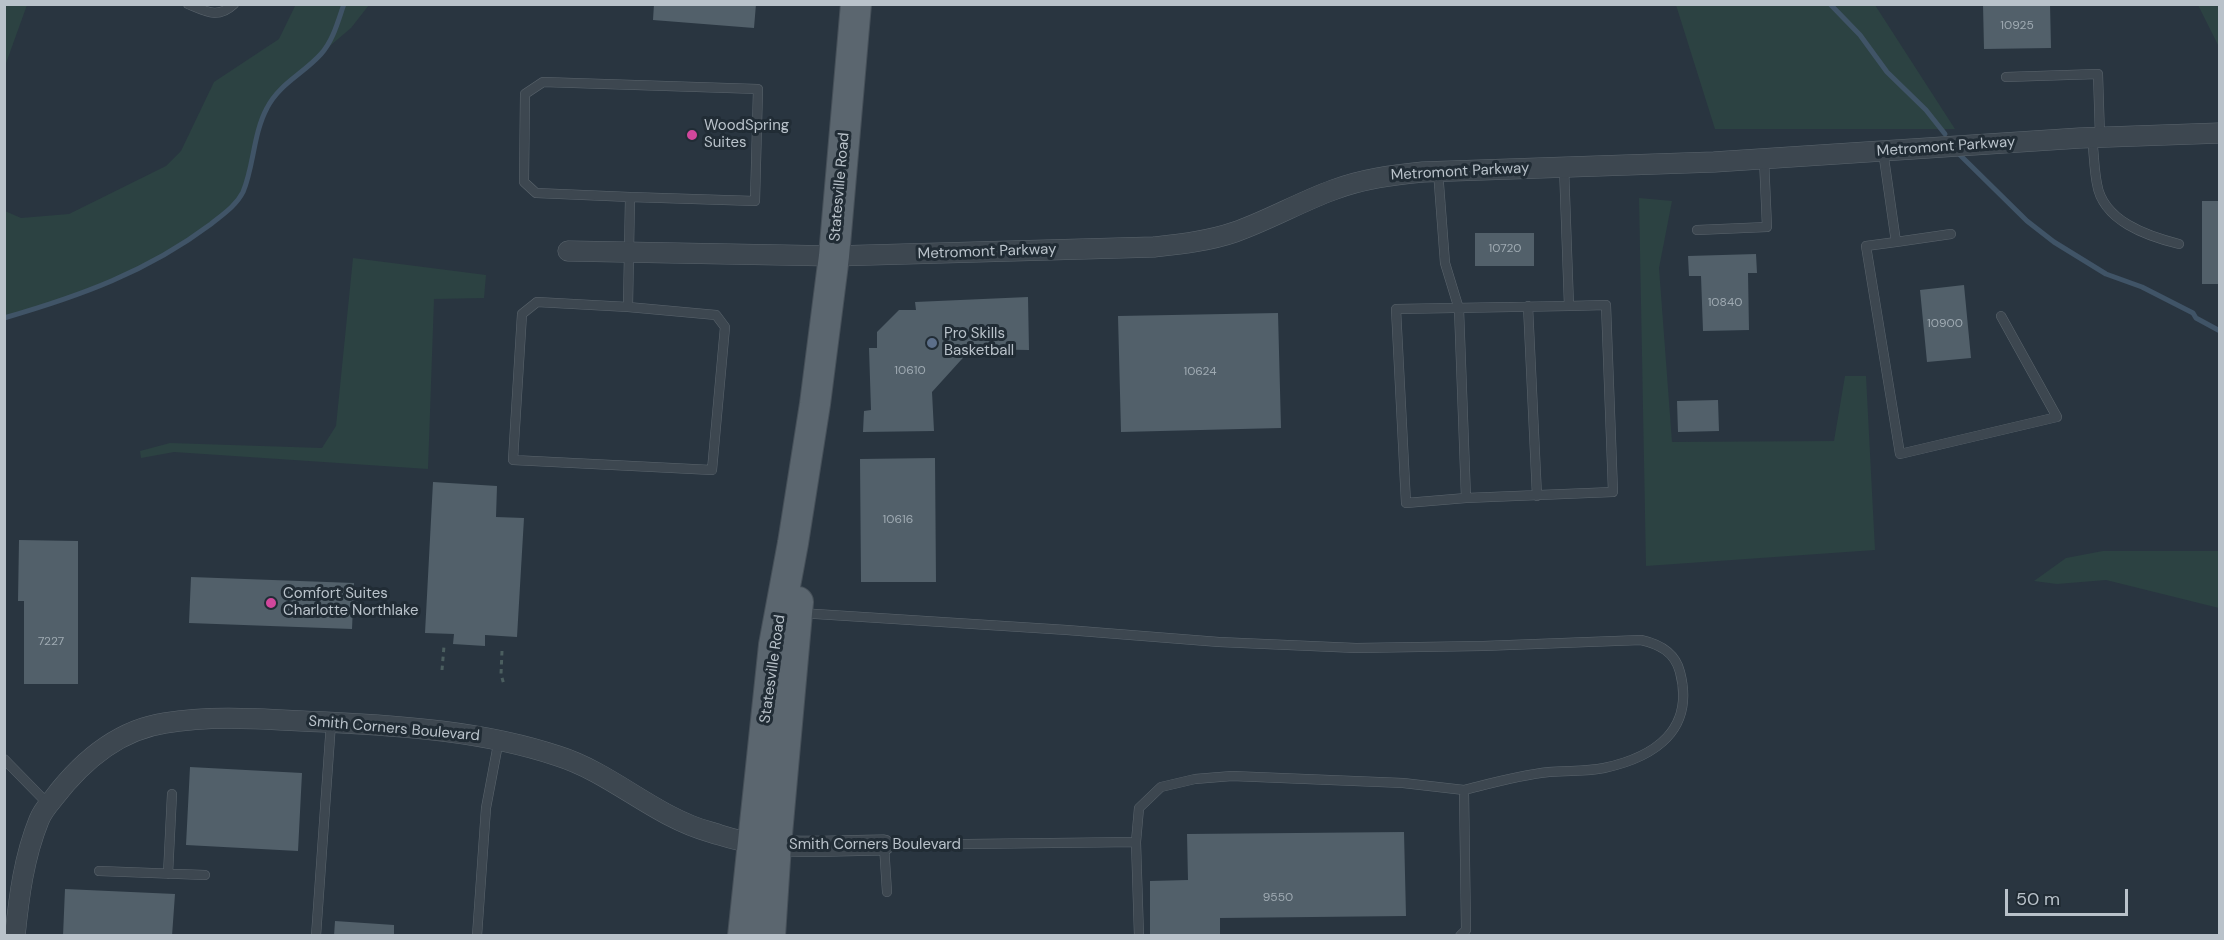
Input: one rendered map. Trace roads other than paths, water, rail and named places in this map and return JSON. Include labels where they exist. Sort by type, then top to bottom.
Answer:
[{"type":"main road","name":"Statesville Road","points":[[770,936],[764,844],[774,645],[815,405],[834,256],[856,4]]},
{"type":"main road","name":"Statesville Road","points":[[743,936],[764,844],[798,613],[815,405]]},
{"type":"street","name":"Metromont Parkway","points":[[568,251],[834,256],[1154,247],[1203,241],[1234,232],[1331,190],[1359,181],[1392,175],[1438,171],[1764,159],[2096,137],[2220,133]]},
{"type":"street","name":"Smith Corners Boulevard","points":[[15,936],[27,857],[40,817],[72,775],[97,752],[132,732],[164,723],[228,718],[382,725],[500,739],[561,756],[608,780],[660,811],[706,831],[764,844],[884,845]]},
{"type":"lane","points":[[188,4],[211,13],[225,12],[234,4]]},
{"type":"lane","points":[[2006,77],[2098,74],[2097,185],[2102,198],[2114,214],[2139,231],[2179,244]]},
{"type":"lane","points":[[543,82],[758,89],[755,201],[630,197],[536,194],[524,182],[525,94],[543,82]]},
{"type":"lane","points":[[1882,151],[1896,242]]},
{"type":"lane","points":[[1697,230],[1767,227],[1764,159]]},
{"type":"lane","points":[[1564,167],[1569,306]]},
{"type":"lane","points":[[1438,171],[1445,263],[1459,309],[1466,498]]},
{"type":"lane","points":[[628,307],[630,197]]},
{"type":"lane","points":[[1951,234],[1866,246],[1900,454],[2057,417],[2001,316]]},
{"type":"lane","points":[[537,302],[628,307],[716,315],[725,327],[712,470],[513,460],[522,314],[537,302]]},
{"type":"lane","points":[[1606,305],[1613,492],[1466,498],[1406,503],[1396,309],[1528,306],[1606,305]]},
{"type":"lane","points":[[1528,306],[1537,495]]},
{"type":"lane","points":[[798,613],[1219,642],[1356,648],[1641,640],[1654,643],[1671,653],[1679,666],[1684,685],[1684,703],[1679,723],[1661,745],[1632,759],[1603,768],[1515,777],[1464,790],[1403,783],[1232,776],[1195,779],[1161,788],[1139,808],[1136,842],[1138,936]]},
{"type":"lane","points":[[316,936],[331,723]]},
{"type":"lane","points":[[477,936],[486,808],[500,739]]},
{"type":"lane","points":[[5,760],[49,805]]},
{"type":"lane","points":[[1460,936],[1466,930],[1464,790]]},
{"type":"lane","points":[[168,874],[172,794]]},
{"type":"lane","name":"Smith Corners Boulevard","points":[[884,845],[1136,842]]},
{"type":"lane","points":[[884,845],[887,892]]},
{"type":"lane","points":[[99,871],[205,875]]},
{"type":"waterway","points":[[4,318],[59,301],[137,269],[187,241],[237,202],[243,192],[259,128],[267,108],[278,92],[325,49],[335,30],[344,4]]},
{"type":"waterway","points":[[1830,4],[1860,35],[1887,72],[1926,110],[1945,134]]},
{"type":"waterway","points":[[1960,155],[2027,221],[2054,242],[2106,274],[2142,287],[2193,313],[2196,318],[2220,331]]},
{"type":"place","name":"WoodSpring Suites","points":[[692,135]]},
{"type":"place","name":"Pro Skills Basketball","points":[[932,343]]},
{"type":"place","name":"Comfort Suites Charlotte Northlake","points":[[271,603]]}]
